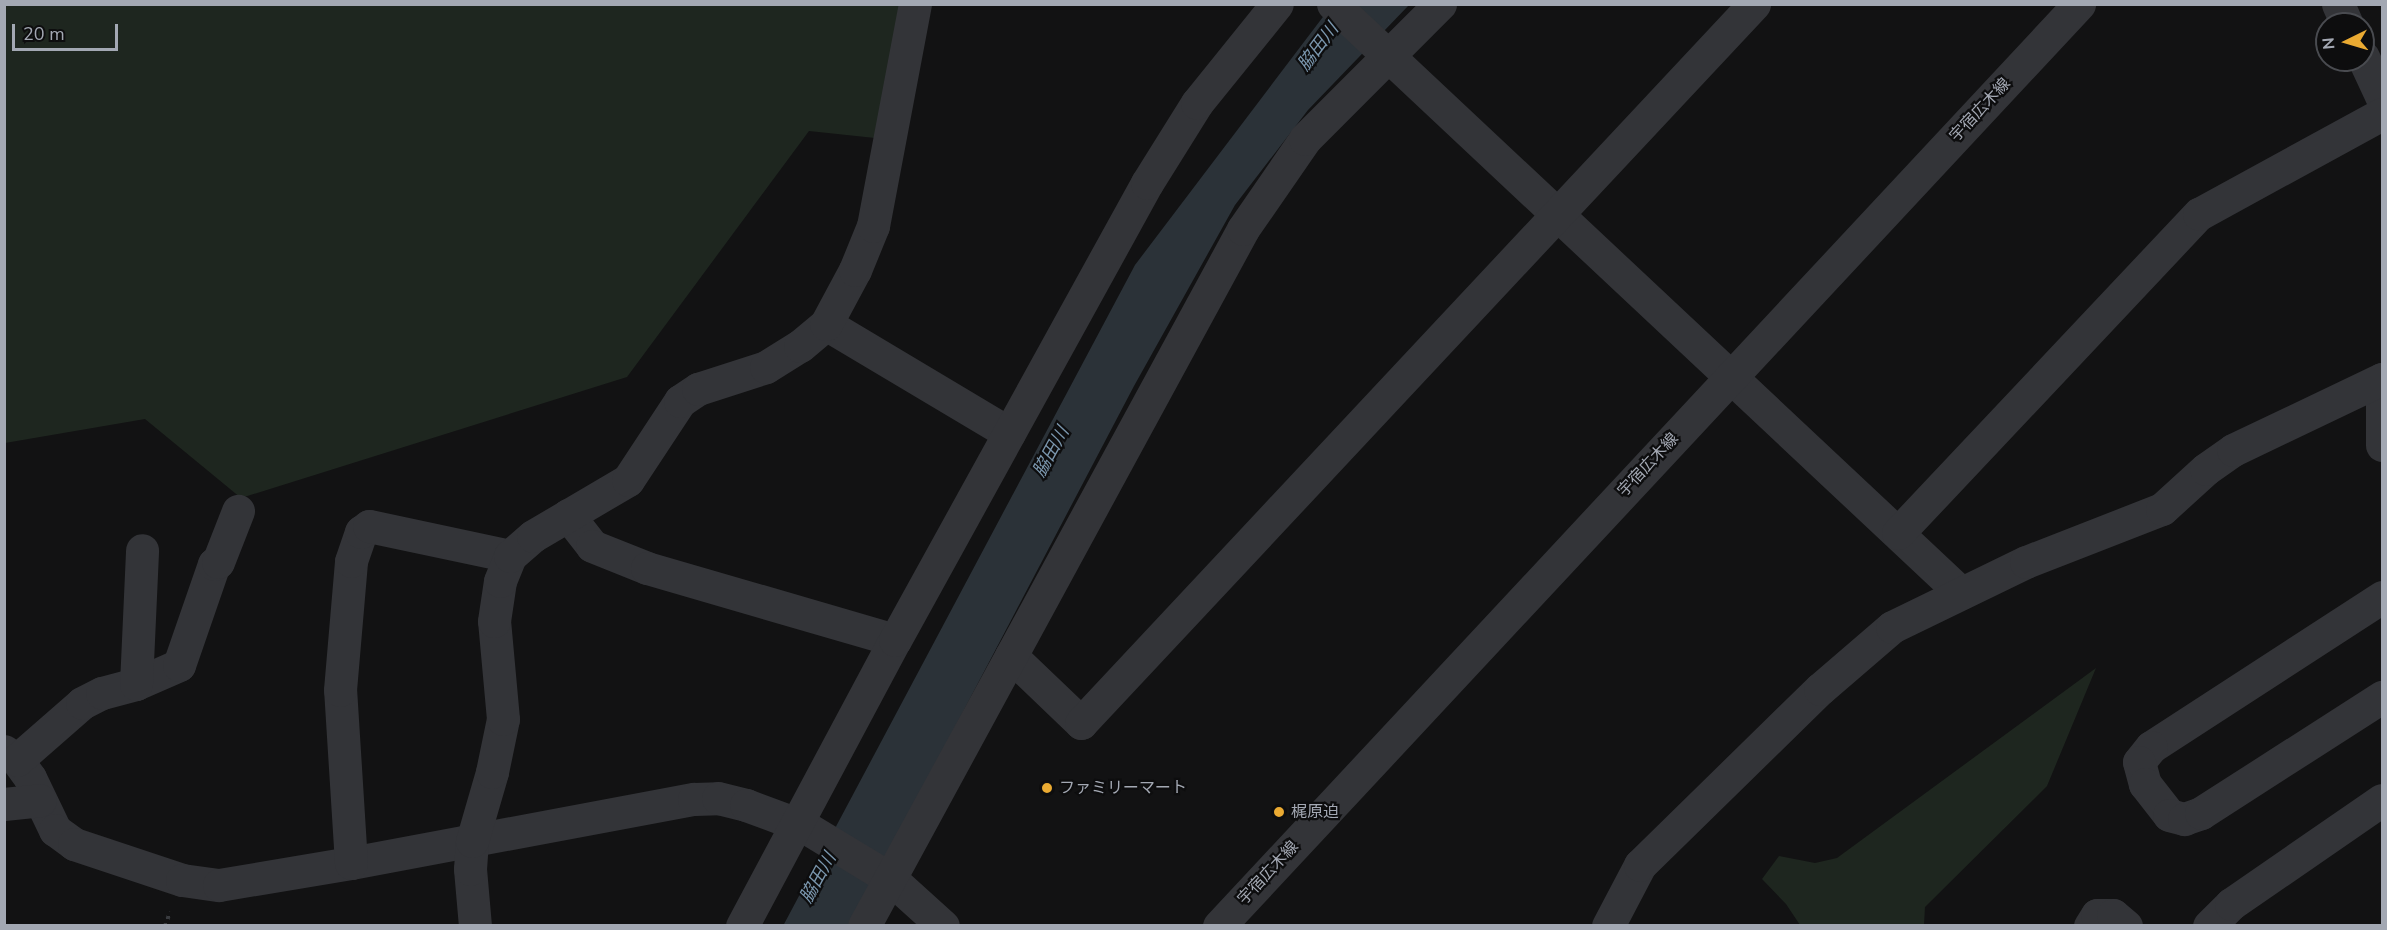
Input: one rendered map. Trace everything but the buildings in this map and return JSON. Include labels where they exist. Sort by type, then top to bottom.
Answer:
[{"type":"street","points":[[475,926],[470,868],[472,841],[492,772],[503,719],[494,621],[500,581],[510,556],[533,536],[628,480],[680,401],[698,388],[766,367],[800,346],[826,324],[855,270],[873,226],[915,4]]},
{"type":"street","points":[[742,926],[801,825],[896,640],[1141,194],[1197,103],[1277,4]]},
{"type":"street","points":[[1333,4],[1961,593]]},
{"type":"street","points":[[864,926],[886,876],[1011,656],[1242,229],[1305,139],[1383,51],[1440,4]]},
{"type":"street","points":[[1011,656],[1081,723],[1754,4]]},
{"type":"street","name":"宇宿広木線","points":[[1219,926],[2079,4]]},
{"type":"street","points":[[2370,72],[2382,98]]},
{"type":"street","points":[[1898,533],[2199,214],[2382,114]]},
{"type":"street","points":[[826,324],[1009,433]]},
{"type":"street","points":[[1608,926],[1640,865],[1820,689],[1892,627],[2026,562],[2163,509],[2206,470],[2233,450],[2382,379],[2382,445]]},
{"type":"street","points":[[238,511],[218,562],[214,564],[179,665],[136,684],[102,693],[81,703],[11,756],[40,800],[56,830],[74,844],[182,880],[219,885],[351,863],[694,799],[718,798],[746,805],[801,825],[886,876],[943,926]]},
{"type":"street","points":[[568,515],[592,546],[647,568],[896,640]]},
{"type":"street","points":[[351,863],[340,690],[351,561],[361,532],[369,526],[510,556]]},
{"type":"street","points":[[136,684],[142,550]]},
{"type":"street","points":[[2382,597],[2151,747],[2139,762],[2145,784],[2169,815],[2184,819],[2202,813],[2382,697]]},
{"type":"street","points":[[4,804],[40,800]]},
{"type":"street","points":[[2209,926],[2231,904],[2382,800]]},
{"type":"street","points":[[2090,926],[2097,915],[2113,915],[2126,926]]},
{"type":"shaded area","points":[[5,5],[904,5],[875,138],[809,131],[627,377],[241,498],[145,419],[5,443]]},
{"type":"shaded area","points":[[2096,668],[2047,786],[1925,907],[1924,925],[1800,925],[1786,904],[1762,879],[1779,856],[1815,863],[1837,858]]},
{"type":"water","name":"脇田川","points":[[1332,5],[1409,5],[1308,110],[1235,205],[1134,386],[851,925],[783,926],[1135,265]]},
{"type":"place","name":"ファミリーマート","points":[[1047,788]]},
{"type":"place","name":"梶原迫","points":[[1279,812]]}]
